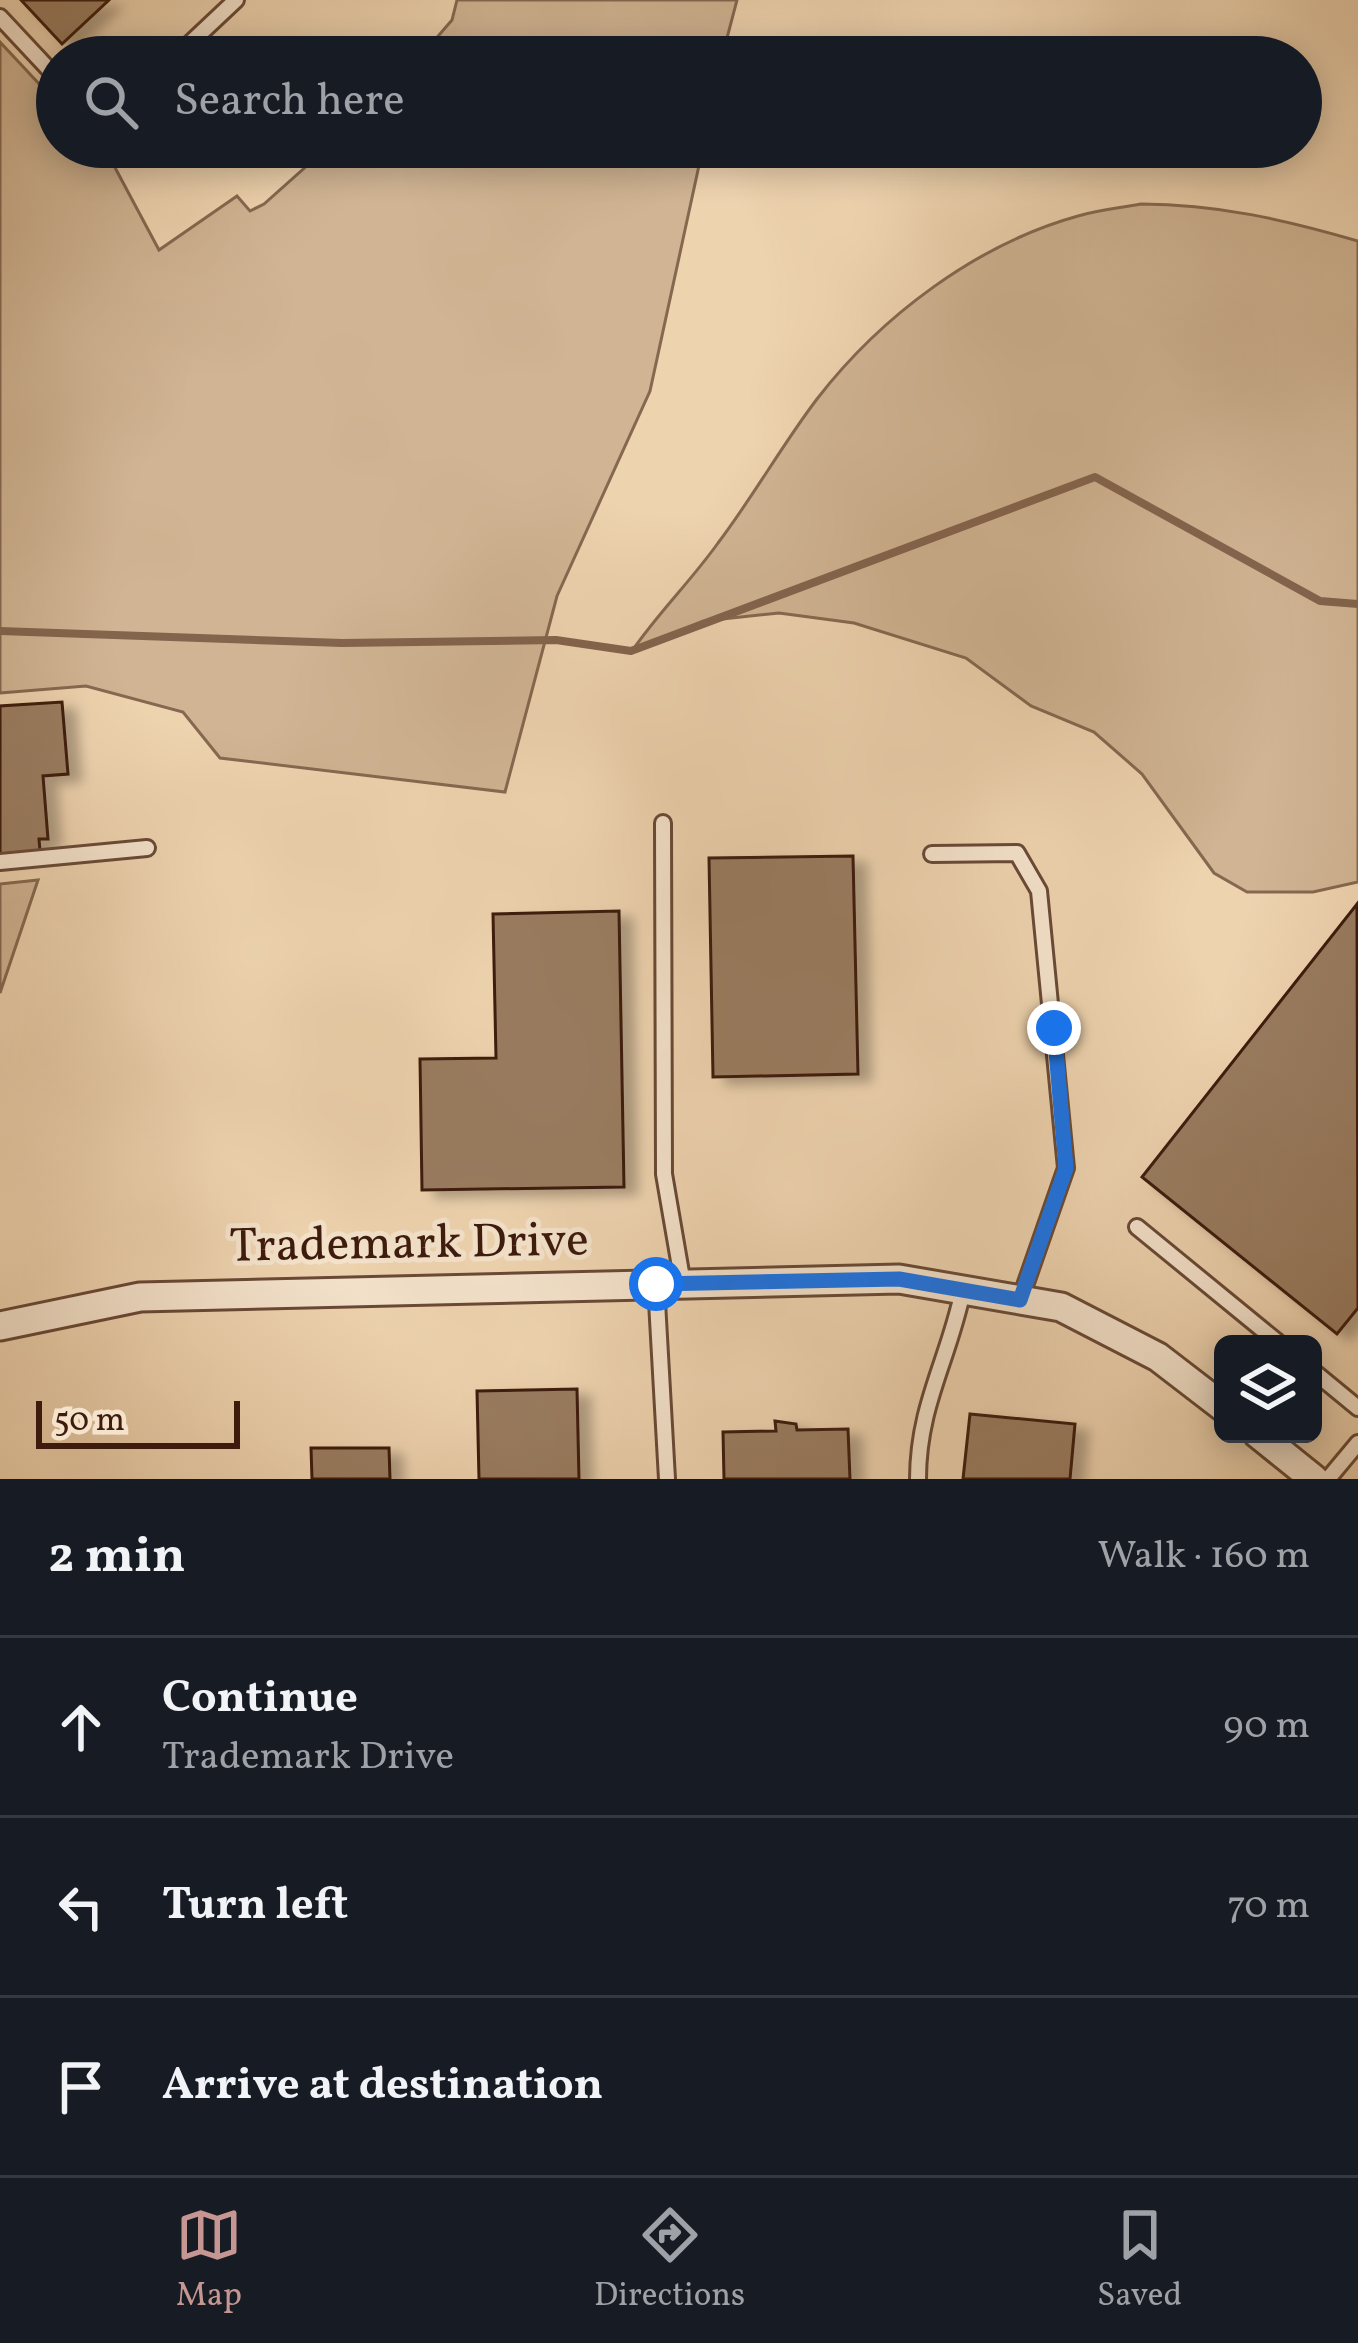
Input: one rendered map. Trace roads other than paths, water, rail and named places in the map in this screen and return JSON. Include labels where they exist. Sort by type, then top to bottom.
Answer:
[{"type":"street","name":"Trademark Drive","points":[[0,1326],[140,1297],[899,1279],[1061,1306],[1158,1357],[1214,1400]]},
{"type":"street","points":[[1267,1443],[1298,1474]]},
{"type":"lane","points":[[198,36],[236,0]]},
{"type":"lane","points":[[0,17],[36,56]]},
{"type":"lane","points":[[663,823],[667,1479]]},
{"type":"lane","points":[[0,862],[147,848]]},
{"type":"lane","points":[[932,854],[1017,853],[1039,890],[1066,1168],[1020,1300]]},
{"type":"lane","points":[[1137,1226],[1269,1335]]},
{"type":"lane","points":[[918,1479],[923,1412],[958,1317],[963,1290]]},
{"type":"lane","points":[[1322,1378],[1358,1408]]},
{"type":"lane","points":[[1328,1479],[1358,1443]]},
{"type":"waterway","points":[[0,631],[342,643],[556,640],[631,651],[1095,477],[1320,601],[1358,604]]}]
